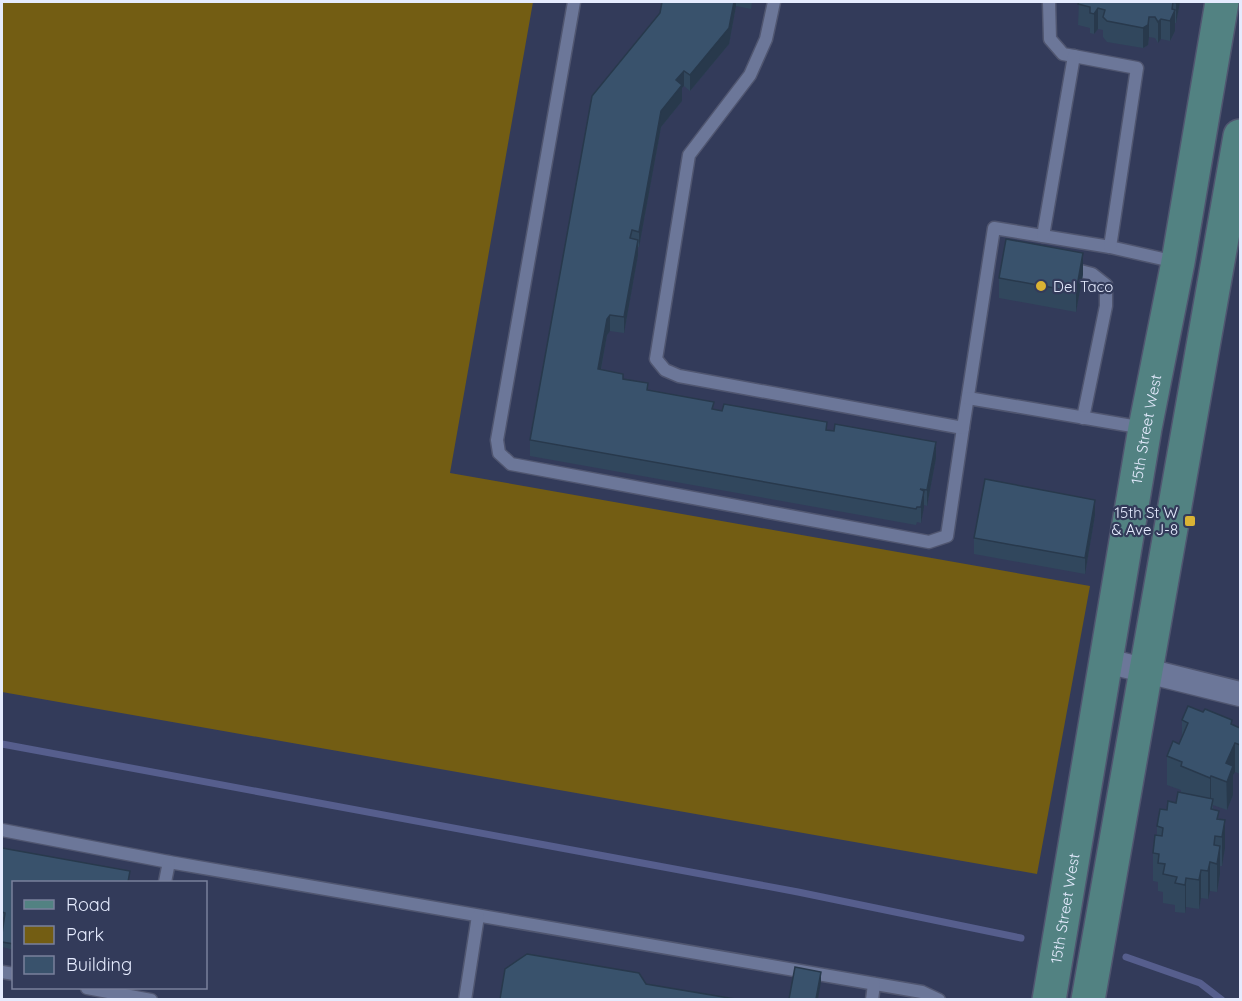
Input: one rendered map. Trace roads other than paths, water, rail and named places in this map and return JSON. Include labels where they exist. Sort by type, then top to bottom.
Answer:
[{"type":"street","name":"15th Street West","points":[[1049,999],[1145,428],[1178,262],[1222,2]]},
{"type":"street","points":[[1088,999],[1185,442],[1232,229],[1240,136]]},
{"type":"street","points":[[1178,262],[1191,310],[1175,431],[1185,442]]},
{"type":"street","points":[[1107,661],[1240,694]]},
{"type":"lane","points":[[574,2],[497,440],[499,453],[511,464],[929,542],[947,536],[994,228],[1110,247],[1178,262]]},
{"type":"lane","points":[[774,2],[766,39],[750,75],[688,155],[656,359],[665,370],[679,376],[963,428]]},
{"type":"lane","points":[[1048,2],[1050,39],[1063,54],[1137,68],[1110,247]]},
{"type":"lane","points":[[1043,236],[1074,56]]},
{"type":"lane","points":[[989,258],[1000,260],[1004,256]]},
{"type":"lane","points":[[1060,266],[1092,274],[1106,285],[1106,306],[1083,417]]},
{"type":"lane","points":[[968,398],[1145,428]]},
{"type":"lane","points":[[2,830],[169,862],[922,992],[939,999]]},
{"type":"lane","points":[[165,881],[169,862]]},
{"type":"lane","points":[[465,999],[478,916]]},
{"type":"lane","points":[[872,999],[874,984]]},
{"type":"lane","points":[[102,989],[147,995]]},
{"type":"waterway","points":[[2,744],[798,892],[1021,938]]},
{"type":"waterway","points":[[1126,957],[1200,983],[1222,1000]]},
{"type":"place","name":"Del Taco","points":[[1041,286]]},
{"type":"place","name":"15th St W & Ave J-8","points":[[1190,521]]}]
